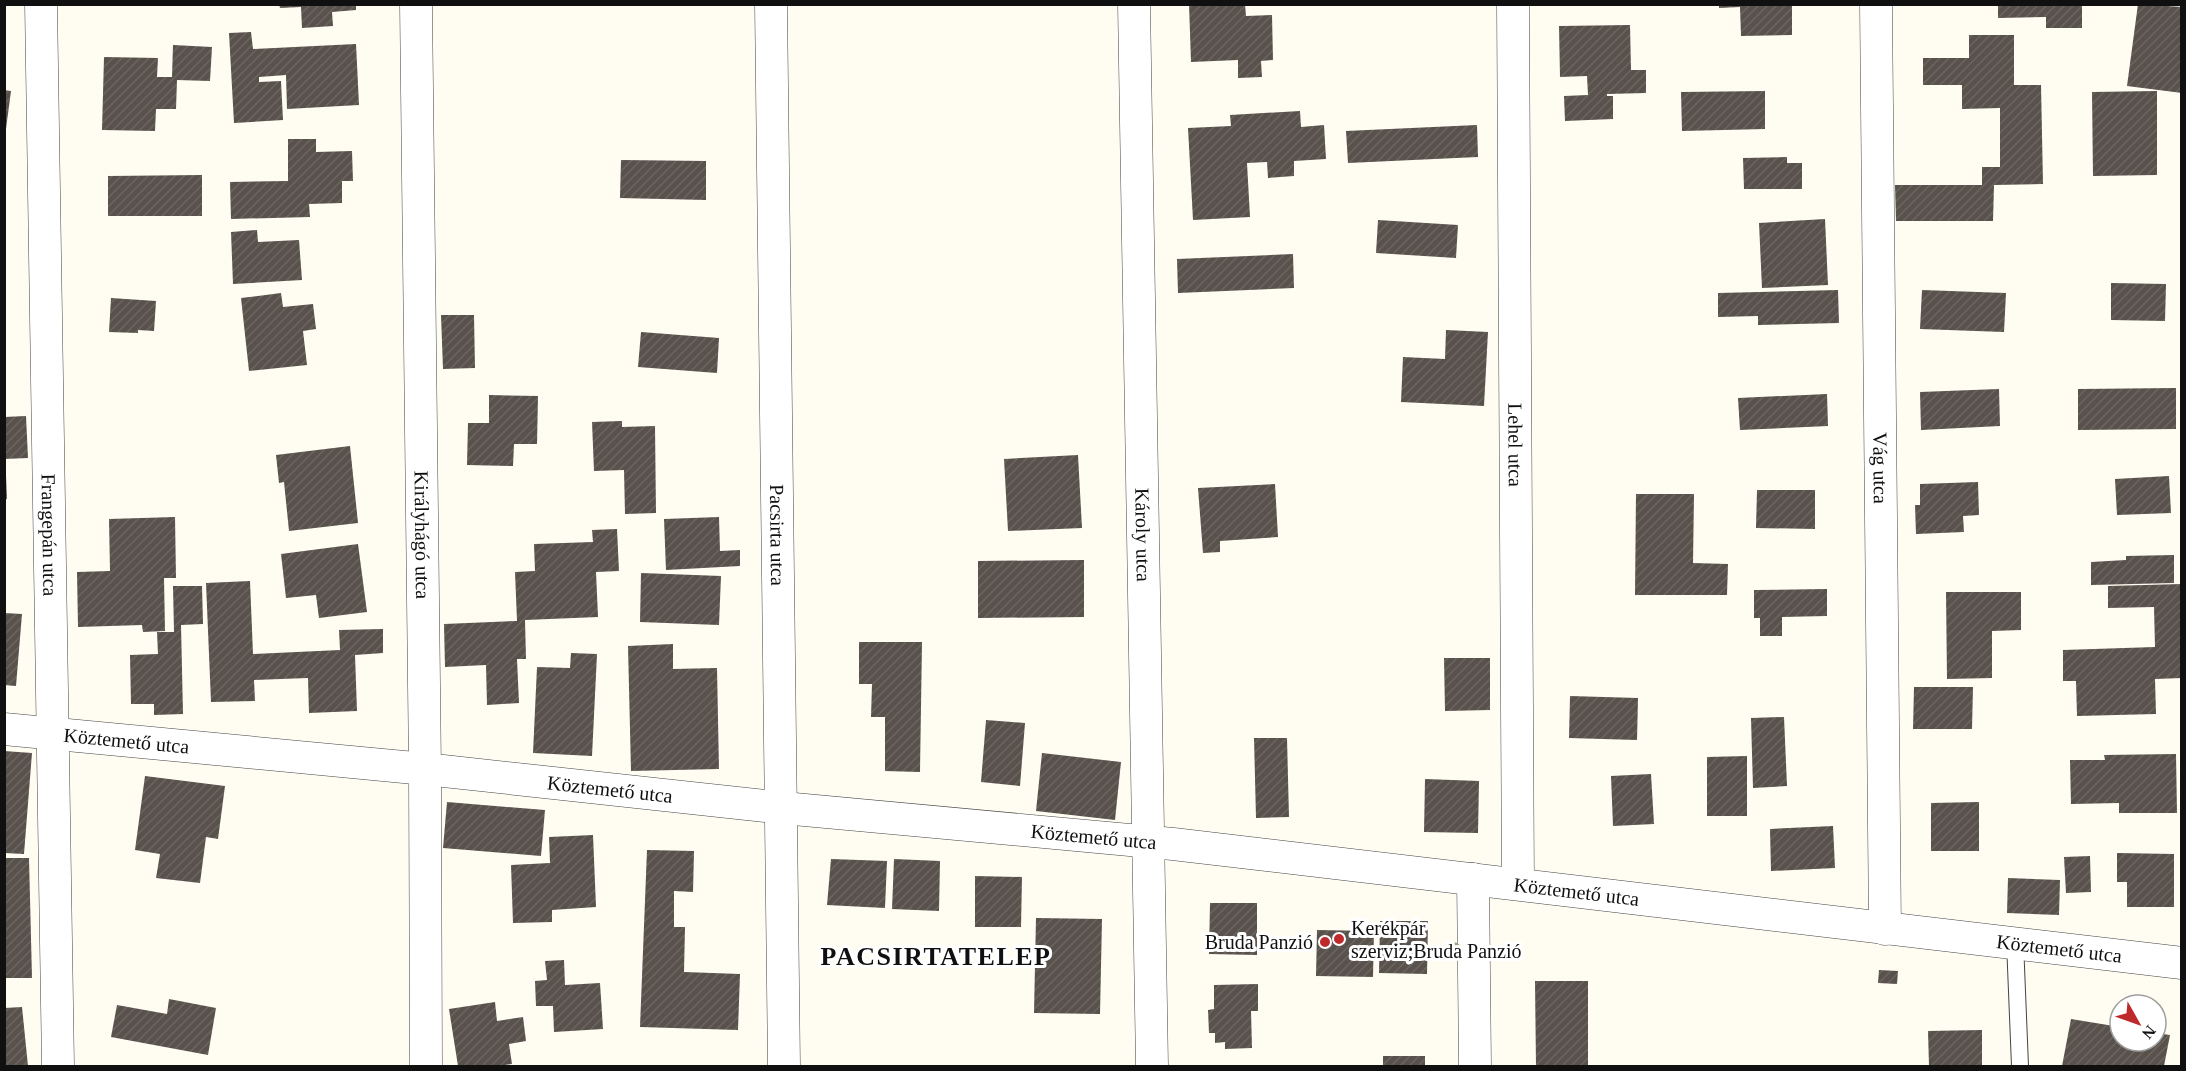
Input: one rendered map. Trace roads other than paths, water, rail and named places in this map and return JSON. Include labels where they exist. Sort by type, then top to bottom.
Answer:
[{"type":"street","name":"Frangepán utca","points":[[41,4],[58,1066]]},
{"type":"street","name":"Királyhágó utca","points":[[416,4],[426,1066]]},
{"type":"street","name":"Pacsirta utca","points":[[771,4],[783,808],[784,1066]]},
{"type":"street","name":"Károly utca","points":[[1134,4],[1152,1066]]},
{"type":"street","name":"Lehel utca","points":[[1513,4],[1518,884]]},
{"type":"street","name":"Vág utca","points":[[1876,4],[1885,929]]},
{"type":"street","name":"Köztemető utca","points":[[4,729],[783,808],[1148,842],[2181,963]]},
{"type":"street","points":[[1473,879],[1474,1066]]},
{"type":"lane","points":[[2015,942],[2020,1066]]},
{"type":"place","name":"Kerékpár szerviz;Bruda Panzió","points":[[1339,939]]},
{"type":"place","name":"Bruda Panzió","points":[[1325,942]]},
{"type":"district","name":"PACSIRTATELEP","points":[[936,956]]}]
